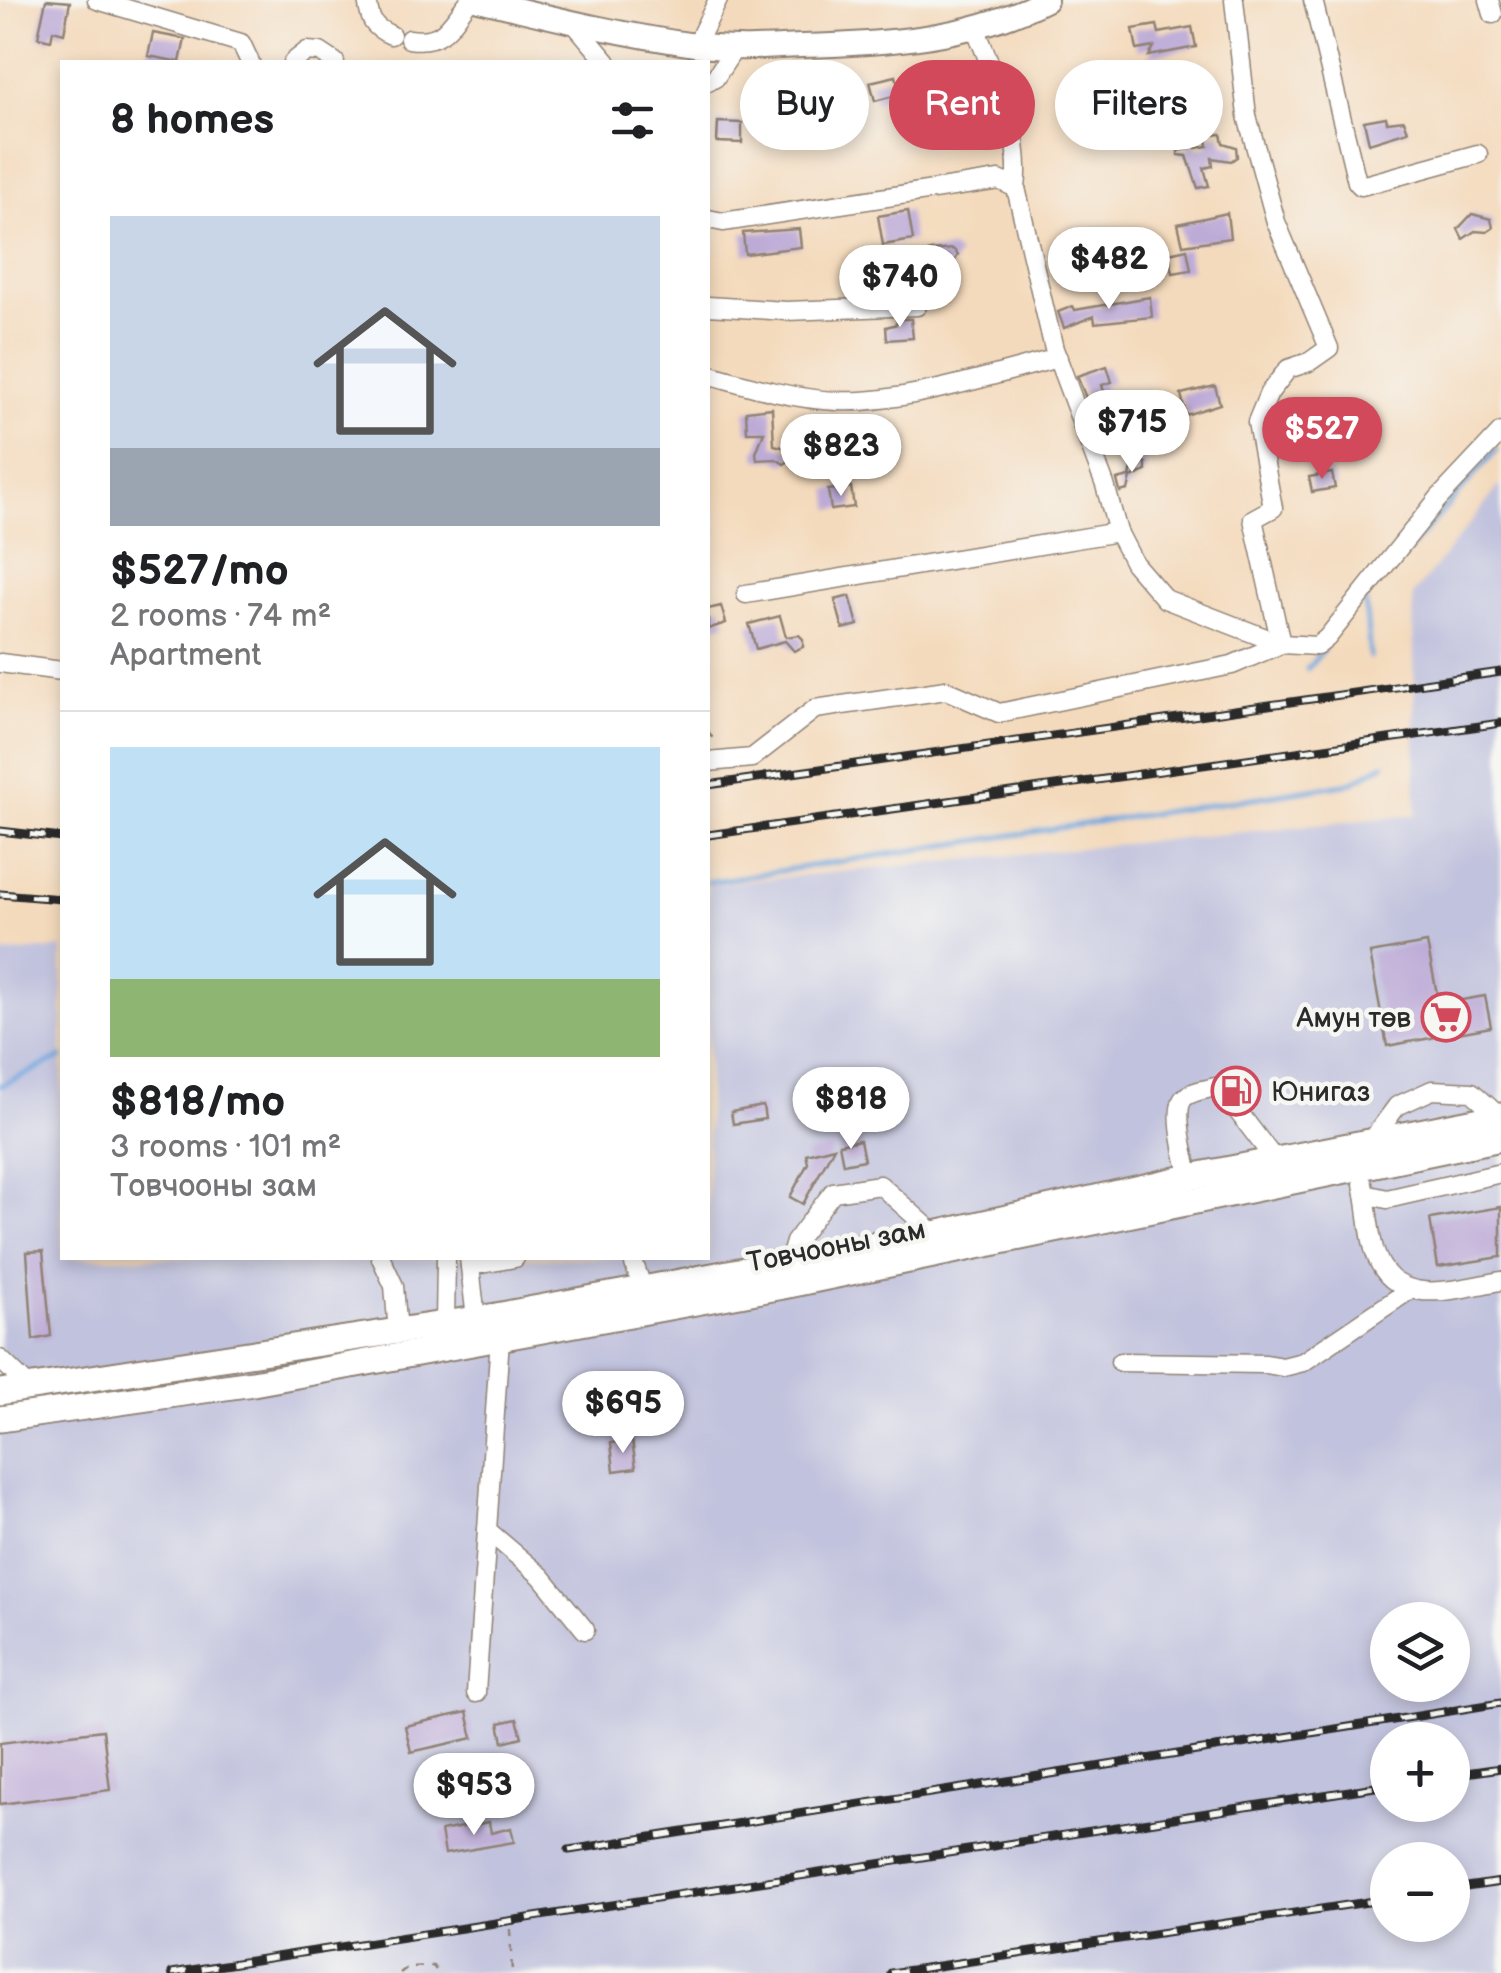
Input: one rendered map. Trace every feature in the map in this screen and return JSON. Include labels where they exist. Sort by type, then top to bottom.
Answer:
[{"type":"highway","name":"Товчооны зам","points":[[0,1392],[476,1319],[935,1234],[1371,1141],[1500,1123]]},
{"type":"highway","name":"Товчооны зам","points":[[0,1419],[254,1383],[958,1252],[1359,1166],[1500,1123]]},
{"type":"main road","points":[[479,0],[696,46],[734,48],[890,44],[975,27],[1046,0]]},
{"type":"street","points":[[97,0],[241,43],[249,60]]},
{"type":"street","points":[[367,0],[376,28],[428,42],[446,31],[470,0]]},
{"type":"street","points":[[696,46],[718,0]]},
{"type":"street","points":[[1234,0],[1247,116],[1266,186],[1276,222],[1329,348],[1309,362],[1288,369],[1269,394],[1257,422],[1273,508],[1253,519],[1281,644]]},
{"type":"street","points":[[1312,0],[1356,182],[1361,186],[1478,154]]},
{"type":"street","points":[[573,22],[605,60]]},
{"type":"street","points":[[975,27],[1014,130],[1019,164],[1016,188],[1058,358],[1106,485],[1118,532],[1134,563],[1165,599],[1281,644],[1318,646],[1438,500],[1501,432]]},
{"type":"street","points":[[710,81],[716,78],[734,48]]},
{"type":"street","points":[[295,60],[306,51],[320,52],[332,60]]},
{"type":"street","points":[[710,220],[723,222],[999,180],[1016,188]]},
{"type":"street","points":[[710,306],[786,311],[916,306]]},
{"type":"street","points":[[710,375],[777,394],[840,402],[890,397],[1058,358]]},
{"type":"street","points":[[746,594],[1118,532]]},
{"type":"street","points":[[710,762],[752,758],[815,709],[946,690],[998,713],[1232,665],[1281,644]]},
{"type":"street","points":[[0,663],[60,671]]},
{"type":"street","points":[[1190,1177],[1182,1146],[1179,1104],[1184,1097],[1214,1087],[1230,1100],[1274,1160]]},
{"type":"street","points":[[1371,1141],[1397,1106],[1432,1090],[1472,1092],[1500,1123]]},
{"type":"street","points":[[1359,1166],[1374,1251],[1388,1277],[1410,1289],[1430,1293],[1501,1280]]},
{"type":"street","points":[[1365,1194],[1387,1199],[1501,1173]]},
{"type":"street","points":[[790,1262],[794,1242],[833,1192],[880,1186],[935,1234]]},
{"type":"street","points":[[383,1260],[394,1286],[398,1332]]},
{"type":"street","points":[[444,1324],[446,1260]]},
{"type":"street","points":[[633,1260],[643,1289]]},
{"type":"street","points":[[469,1262],[476,1319]]},
{"type":"street","points":[[1120,1362],[1284,1366],[1303,1362],[1410,1289]]},
{"type":"street","points":[[476,1693],[500,1338]]},
{"type":"street","points":[[0,1359],[30,1388]]},
{"type":"street","points":[[487,1530],[542,1576],[584,1630]]},
{"type":"path","points":[[510,1929],[512,1973]]},
{"type":"path","points":[[400,1973],[408,1966],[433,1966],[438,1973]]},
{"type":"shaded area","points":[[1501,484],[1501,1973],[0,1973],[0,954],[60,948],[60,1260],[710,1260],[710,885],[1416,815],[1413,595]]},
{"type":"building","points":[[46,0],[70,2],[64,33],[53,30],[51,40],[38,37]]},
{"type":"building","points":[[1157,25],[1159,33],[1192,27],[1196,47],[1149,56],[1154,47],[1137,50],[1133,29]]},
{"type":"building","points":[[153,33],[185,39],[180,60],[148,56]]},
{"type":"building","points":[[889,78],[889,97],[875,101],[870,82]]},
{"type":"building","points":[[1386,117],[1387,122],[1404,120],[1408,131],[1369,143],[1364,121]]},
{"type":"building","points":[[718,122],[740,123],[740,143],[717,142]]},
{"type":"building","points":[[1223,143],[1236,147],[1237,157],[1231,161],[1212,158],[1213,166],[1204,168],[1209,186],[1198,188],[1187,156],[1178,155],[1178,151],[1223,150]]},
{"type":"building","points":[[908,211],[913,240],[883,245],[878,216]]},
{"type":"building","points":[[1227,213],[1230,238],[1183,245],[1178,224]]},
{"type":"building","points":[[1472,214],[1491,219],[1493,228],[1475,231],[1463,239],[1458,229]]},
{"type":"building","points":[[799,229],[801,247],[745,254],[743,233]]},
{"type":"building","points":[[953,249],[958,255],[953,264],[934,268],[925,261],[925,254],[930,251]]},
{"type":"building","points":[[1187,249],[1191,270],[1173,273],[1169,253]]},
{"type":"building","points":[[1150,297],[1152,317],[1095,323],[1094,316],[1064,328],[1058,312],[1073,306],[1075,310]]},
{"type":"building","points":[[896,319],[911,319],[913,338],[887,340],[886,327],[897,324]]},
{"type":"building","points":[[1107,366],[1112,382],[1102,385],[1104,392],[1086,398],[1077,376]]},
{"type":"building","points":[[1215,386],[1220,404],[1186,415],[1181,394]]},
{"type":"building","points":[[772,408],[774,445],[792,454],[784,464],[776,459],[757,460],[764,432],[747,432],[746,411]]},
{"type":"building","points":[[1133,463],[1146,463],[1146,471],[1131,478],[1128,490],[1120,492],[1117,480],[1130,477]]},
{"type":"building","points":[[1332,473],[1335,488],[1312,492],[1309,477]]},
{"type":"building","points":[[851,487],[854,507],[831,510],[828,490]]},
{"type":"building","points":[[850,596],[858,625],[843,629],[835,600]]},
{"type":"building","points":[[721,606],[726,623],[710,628],[710,609]]},
{"type":"building","points":[[780,616],[786,637],[799,635],[803,647],[794,651],[785,641],[756,649],[749,624]]},
{"type":"building","points":[[1427,943],[1439,1004],[1485,996],[1491,1027],[1387,1046],[1370,953]]},
{"type":"building","points":[[763,1106],[765,1119],[733,1124],[731,1112]]},
{"type":"building","points":[[860,1140],[864,1160],[843,1164],[839,1144]]},
{"type":"building","points":[[834,1147],[803,1204],[790,1197],[808,1163],[806,1154]]},
{"type":"building","points":[[1501,1207],[1501,1257],[1438,1267],[1430,1219]]},
{"type":"building","points":[[43,1251],[51,1336],[33,1340],[27,1252]]},
{"type":"building","points":[[632,1440],[636,1468],[614,1471],[611,1443]]},
{"type":"building","points":[[467,1712],[473,1738],[411,1752],[405,1726]]},
{"type":"building","points":[[517,1719],[522,1737],[503,1742],[499,1723]]},
{"type":"building","points":[[103,1730],[110,1790],[0,1804],[0,1743]]},
{"type":"building","points":[[489,1822],[491,1833],[511,1828],[514,1842],[445,1854],[441,1831]]},
{"type":"waterway","points":[[1401,559],[1496,450]]},
{"type":"waterway","points":[[1365,601],[1370,657]]},
{"type":"waterway","points":[[1307,669],[1324,649]]},
{"type":"waterway","points":[[710,882],[1351,783],[1384,764]]},
{"type":"waterway","points":[[0,1086],[60,1058]]},
{"type":"railway","points":[[710,785],[1501,672]]},
{"type":"railway","points":[[710,835],[1501,723]]},
{"type":"railway","points":[[0,831],[60,838]]},
{"type":"railway","points":[[0,894],[60,899]]},
{"type":"railway","points":[[569,1850],[1501,1703]]},
{"type":"railway","points":[[1470,1772],[1501,1768]]},
{"type":"railway","points":[[172,1973],[1370,1788]]},
{"type":"railway","points":[[1470,1886],[1501,1882]]},
{"type":"railway","points":[[891,1973],[1370,1902]]},
{"type":"place","name":"Амун төв","points":[[1446,1017]]},
{"type":"place","name":"Юнигаз","points":[[1236,1091]]}]
